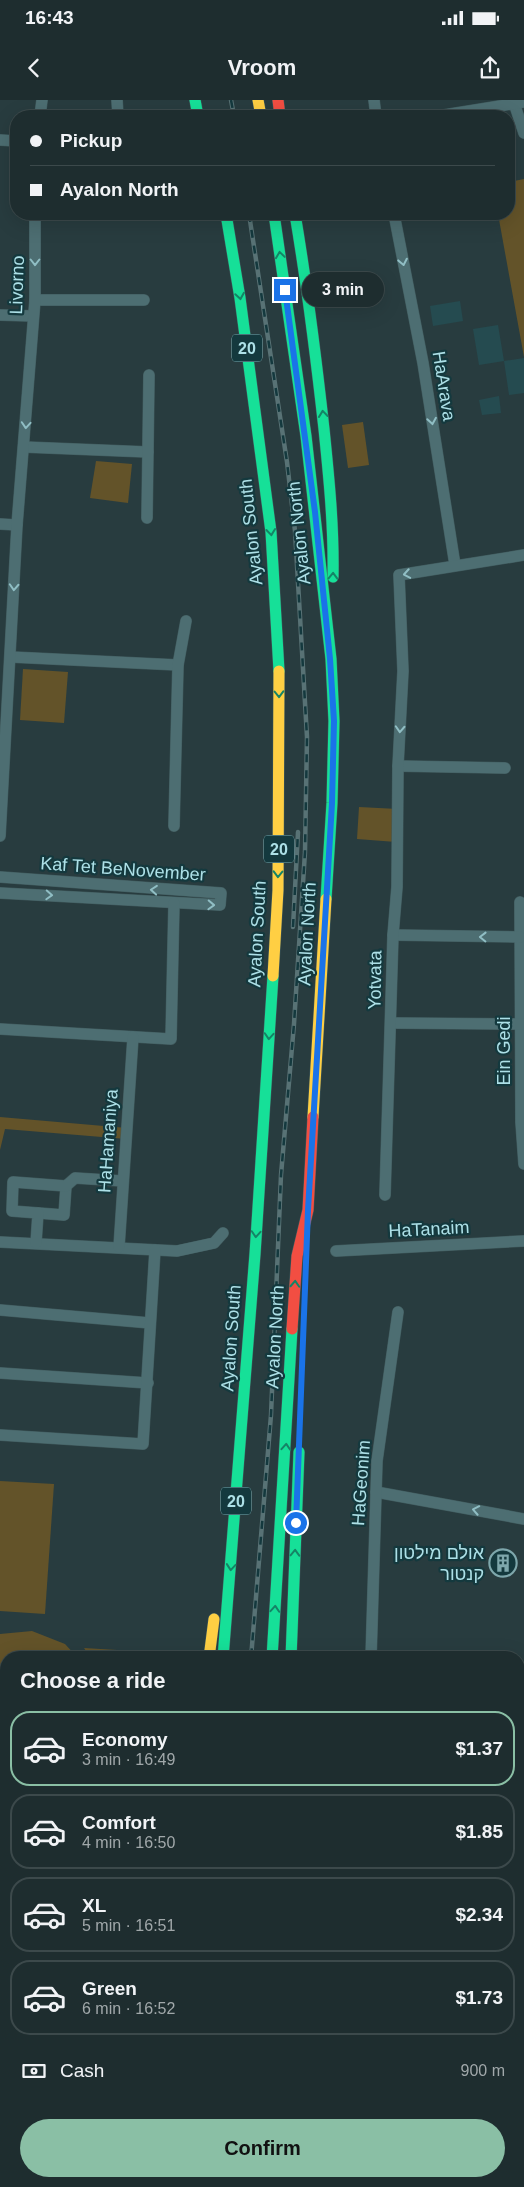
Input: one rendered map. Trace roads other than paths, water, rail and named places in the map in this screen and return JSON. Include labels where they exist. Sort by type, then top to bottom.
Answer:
[{"type":"main road","name":"Ayalon South","points":[[225,1651],[248,1344],[278,890],[280,728],[278,632],[271,532],[240,298],[227,220]]},
{"type":"main road","name":"Ayalon North","points":[[272,1651],[297,1256],[308,1210],[332,803],[334,721],[330,659],[306,436],[275,220]]},
{"type":"main road","points":[[296,220],[314,328],[333,522],[330,659]]},
{"type":"main road","points":[[232,332],[264,484]]},
{"type":"main road","points":[[303,1337],[308,1210]]},
{"type":"main road","points":[[210,1651],[248,1344]]},
{"type":"main road","points":[[291,1651],[299,1445]]},
{"type":"street","points":[[472,110],[517,102],[524,133]]},
{"type":"street","name":"Livorno","points":[[0,836],[3,732],[11,657],[17,525],[35,300],[36,220]]},
{"type":"street","name":"HaArava","points":[[395,220],[423,363],[455,565]]},
{"type":"street","points":[[35,300],[144,300]]},
{"type":"street","points":[[0,315],[33,316]]},
{"type":"street","points":[[147,518],[149,376]]},
{"type":"street","points":[[24,447],[148,452]]},
{"type":"street","points":[[0,524],[17,525]]},
{"type":"street","points":[[455,565],[524,555]]},
{"type":"street","name":"Yotvata","points":[[385,1195],[386,1122],[392,1023],[393,935],[397,887],[398,766],[403,671],[399,575],[455,565]]},
{"type":"street","points":[[174,826],[178,665],[186,621]]},
{"type":"street","points":[[11,657],[178,665]]},
{"type":"street","points":[[398,766],[505,768]]},
{"type":"street","name":"Kaf Tet BeNovember","points":[[0,877],[220,893],[220,905],[0,893]]},
{"type":"street","name":"Ein Gedi","points":[[520,902],[523,1024],[521,1122],[524,1164]]},
{"type":"street","points":[[0,1029],[171,1039],[174,903]]},
{"type":"street","points":[[393,935],[520,937]]},
{"type":"street","points":[[392,1023],[523,1024]]},
{"type":"street","name":"HaHamaniya","points":[[119,1247],[133,1036]]},
{"type":"street","points":[[66,1186],[14,1182],[12,1211],[64,1214],[66,1186],[75,1178],[123,1181]]},
{"type":"street","points":[[36,1243],[38,1213]]},
{"type":"street","points":[[0,1242],[177,1251],[214,1243],[223,1232]]},
{"type":"street","name":"HaTanaim","points":[[336,1251],[524,1241]]},
{"type":"street","points":[[0,1435],[144,1444],[155,1250]]},
{"type":"street","points":[[0,1310],[150,1323]]},
{"type":"street","name":"HaGeonim","points":[[371,1651],[377,1461],[398,1312]]},
{"type":"street","points":[[0,1373],[148,1383]]},
{"type":"street","points":[[376,1492],[524,1519]]},
{"type":"railway","points":[[231,100],[233,110]]},
{"type":"railway","points":[[250,220],[287,462],[295,531],[307,737],[305,852],[294,1024],[281,1175],[271,1415],[252,1651]]},
{"type":"railway","points":[[293,927],[298,832]]},
{"type":"place","name":"אולם מילטון קנטור","points":[[503,1563]]}]
